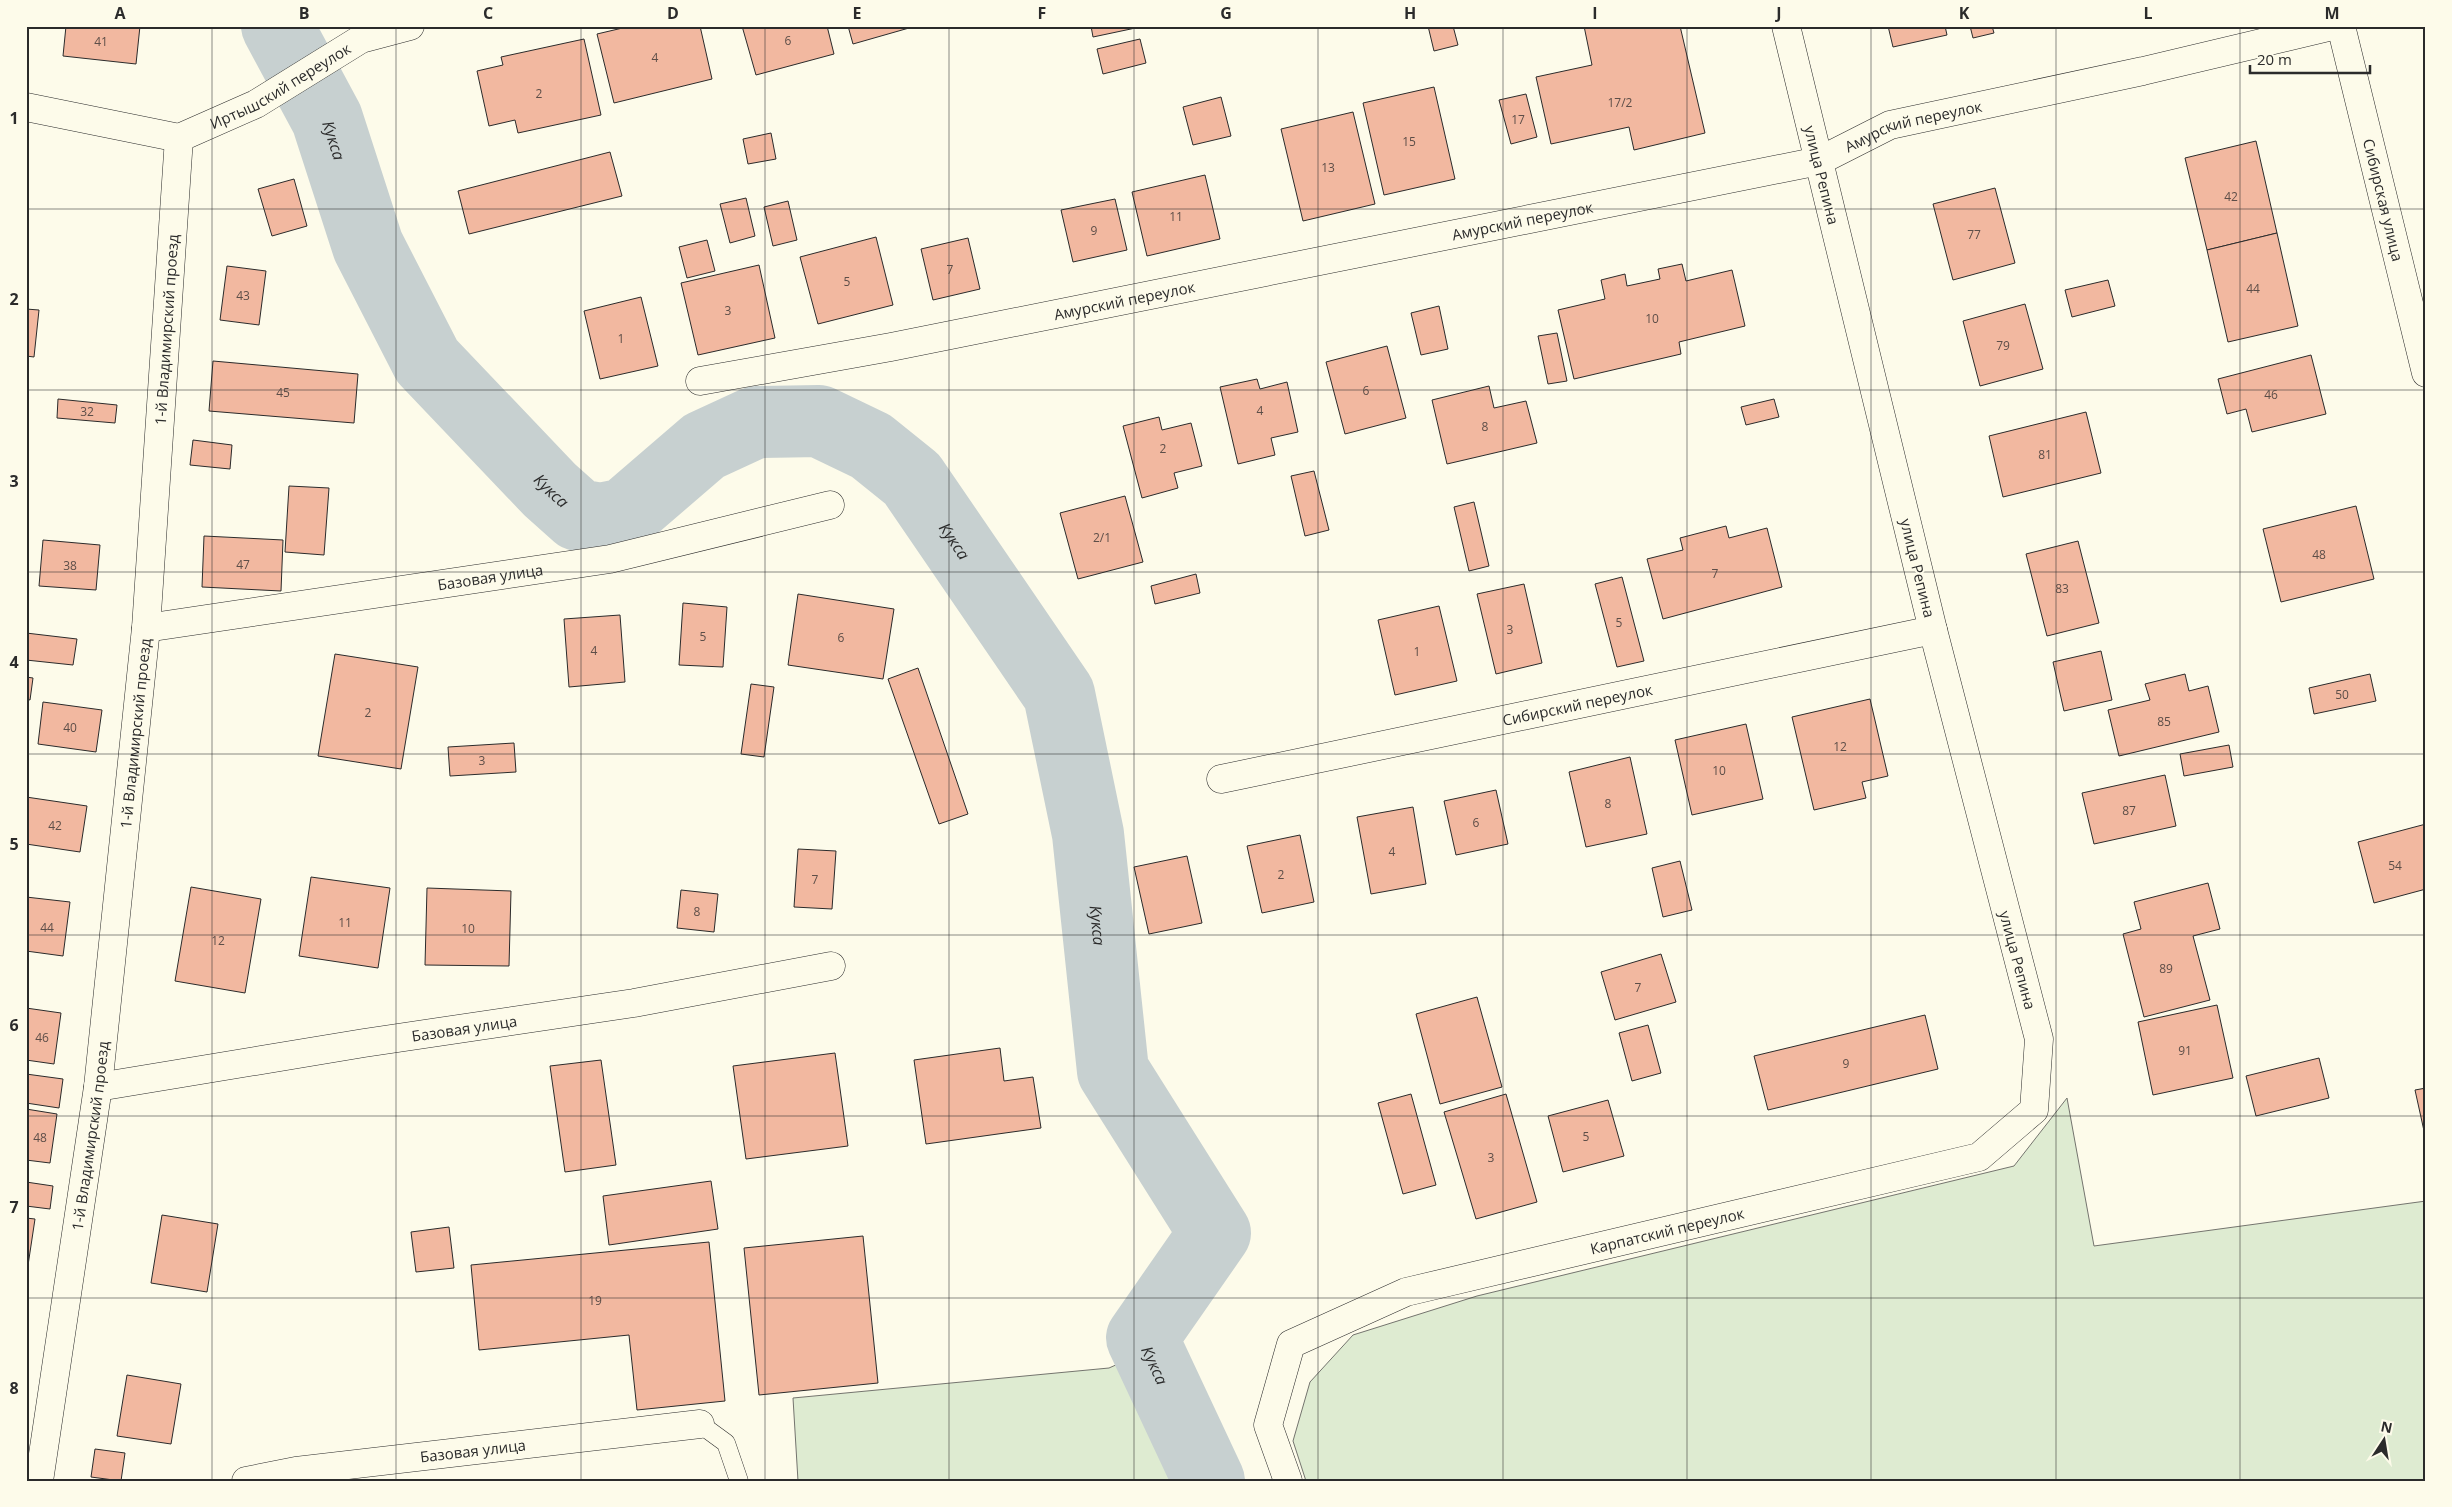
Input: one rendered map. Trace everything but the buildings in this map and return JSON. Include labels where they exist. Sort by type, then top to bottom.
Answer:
[{"type":"street","name":"Иртышский переулок","points":[[179,138],[256,104],[361,39],[410,26]]},
{"type":"street","name":"улица Репина","points":[[1786,26],[1933,630],[2039,1039],[2034,1110]]},
{"type":"street","name":"Амурский переулок","points":[[700,381],[891,347],[1819,161],[1890,125],[2143,71],[2333,26]]},
{"type":"street","name":"Сибирская улица","points":[[2341,26],[2426,373]]},
{"type":"street","points":[[26,107],[179,138]]},
{"type":"street","name":"1-й Владимирский проезд","points":[[39,1481],[98,1086],[146,628],[179,138]]},
{"type":"street","name":"Базовая улица","points":[[146,628],[610,558],[830,505]]},
{"type":"street","name":"Сибирский переулок","points":[[1221,779],[1933,630]]},
{"type":"street","name":"Базовая улица","points":[[98,1086],[364,1043],[634,1004],[831,966]]},
{"type":"street","name":"Карпатский переулок","points":[[1288,1481],[1268,1425],[1291,1344],[1406,1292],[1979,1157],[2034,1110]]},
{"type":"street","name":"Базовая улица","points":[[246,1481],[306,1470],[700,1424]]},
{"type":"lane","points":[[700,1424],[726,1442],[739,1481]]},
{"type":"green space","points":[[2067,1098],[2094,1246],[2426,1201],[2426,1481],[1306,1481],[1293,1441],[1310,1382],[1353,1335],[1477,1296],[2014,1166]]},
{"type":"green space","points":[[1118,1364],[1191,1481],[798,1481],[793,1398],[1109,1368]]},
{"type":"waterway","name":"Кукса","points":[[277,26],[327,119],[368,246],[427,361],[550,490],[578,515],[600,519],[625,514],[704,446],[756,422],[819,421],[871,446],[912,479],[1059,694],[1088,834],[1113,1071],[1215,1233],[1142,1338],[1209,1481]]}]
